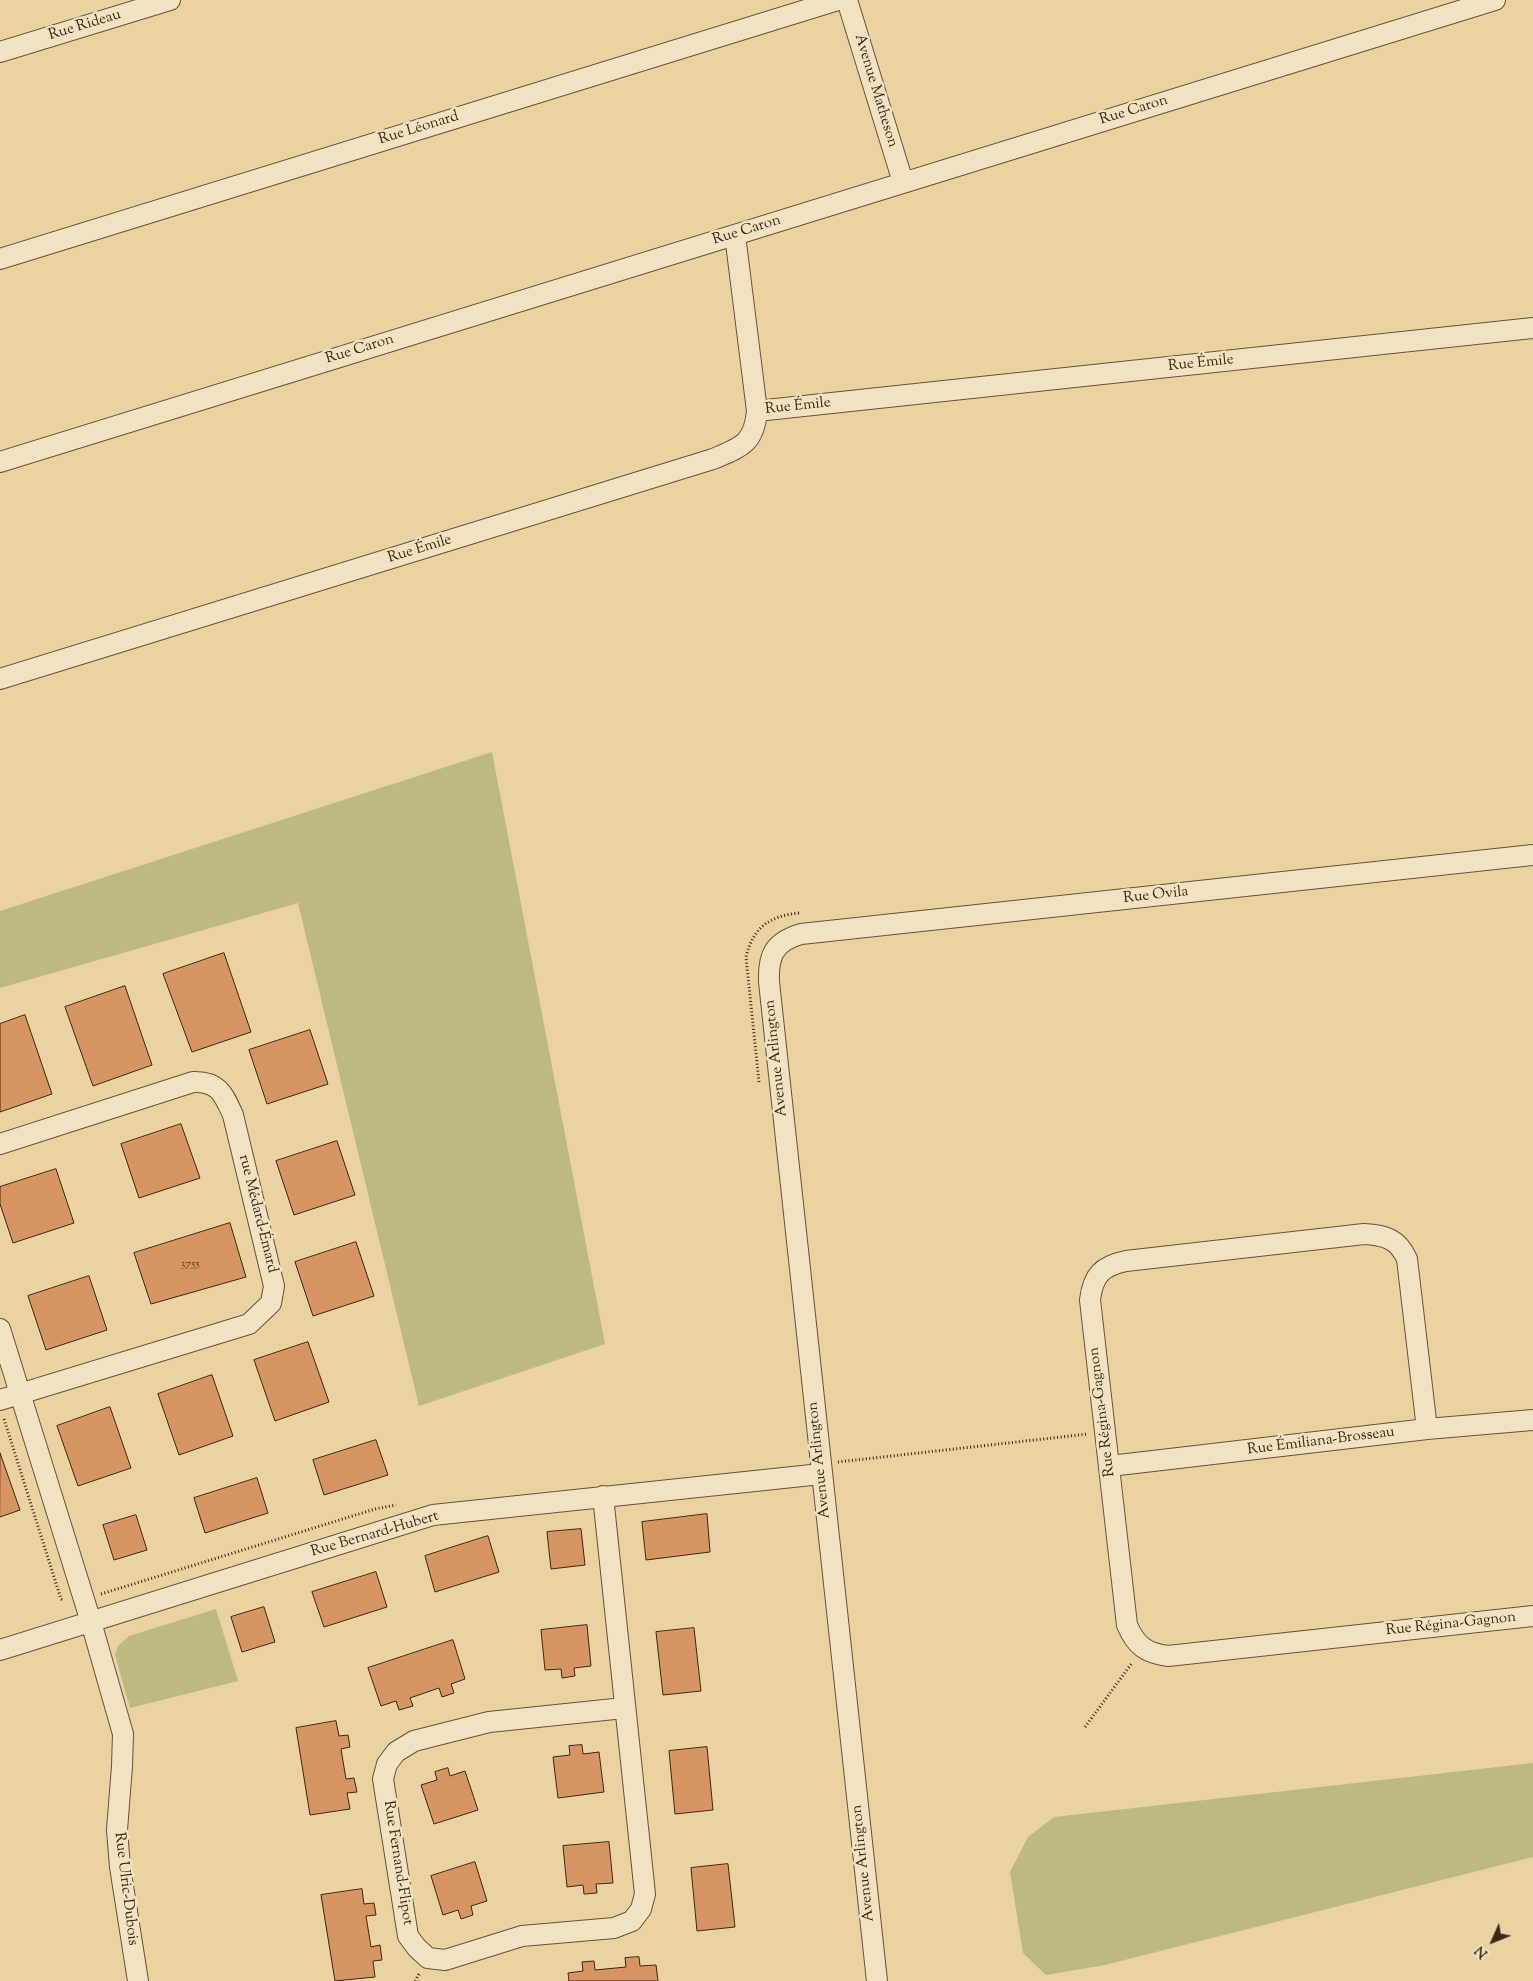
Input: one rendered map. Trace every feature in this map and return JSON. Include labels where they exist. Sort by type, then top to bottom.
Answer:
[{"type":"street","name":"Rue Rideau","points":[[0,52],[170,0]]},
{"type":"street","name":"Rue Léonard","points":[[0,259],[838,0]]},
{"type":"street","name":"Avenue Matheson","points":[[847,0],[904,182]]},
{"type":"street","name":"Rue Caron","points":[[0,462],[1495,0]]},
{"type":"street","points":[[735,235],[757,411]]},
{"type":"street","name":"Rue Émile","points":[[0,680],[712,459],[746,442],[756,430],[757,411],[1533,328]]},
{"type":"street","name":"Rue Ovila","points":[[781,943],[789,937],[808,933],[1533,855]]},
{"type":"street","name":"Avenue Arlington","points":[[781,943],[771,956],[768,966],[768,982],[829,1468],[877,1981]]},
{"type":"street","name":"rue Médard-Émard","points":[[0,1144],[194,1082],[205,1081],[222,1092],[233,1115],[274,1286],[270,1303],[249,1324],[20,1394],[2,1409]]},
{"type":"street","name":"Rue Régina-Gagnon","points":[[1427,1429],[1407,1259],[1402,1249],[1393,1239],[1379,1235],[1364,1234],[1126,1261],[1112,1264],[1099,1273],[1092,1285],[1090,1300],[1127,1625],[1142,1649],[1153,1654],[1168,1656],[1533,1616]]},
{"type":"street","points":[[0,1329],[91,1622]]},
{"type":"street","name":"Rue Émiliana-Brosseau","points":[[1110,1466],[1427,1429],[1533,1420]]},
{"type":"street","name":"Rue Bernard-Hubert","points":[[0,1650],[433,1516],[829,1468]]},
{"type":"street","name":"Rue Fernand-Flipot","points":[[603,1496],[645,1894],[641,1908],[632,1920],[614,1928],[522,1936],[445,1960],[428,1958],[408,1936],[383,1779],[387,1764],[396,1752],[414,1741],[486,1723],[624,1708]]},
{"type":"street","name":"Rue Ulric-Dubois","points":[[91,1622],[123,1734],[117,1830],[120,1867],[138,1981]]},
{"type":"path","points":[[2,1409],[61,1599],[68,1604]]},
{"type":"path","points":[[829,1468],[1091,1434]]},
{"type":"path","points":[[1085,1727],[1134,1660]]},
{"type":"shaded area","points":[[492,752],[605,1344],[419,1406],[298,903],[0,988],[0,911]]},
{"type":"shaded area","points":[[216,1609],[238,1681],[130,1708],[115,1655],[118,1646],[129,1636]]},
{"type":"shaded area","points":[[1533,1763],[1533,1857],[1105,1965],[1046,1975],[1023,1953],[1010,1872],[1028,1837],[1054,1817]]},
{"type":"building","points":[[224,953],[251,1032],[192,1052],[163,974]]},
{"type":"building","points":[[125,986],[152,1065],[93,1086],[65,1007]]},
{"type":"building","points":[[25,1015],[52,1094],[0,1112],[0,1024]]},
{"type":"building","points":[[310,1030],[328,1084],[267,1104],[249,1050]]},
{"type":"building","points":[[181,1124],[200,1178],[139,1198],[121,1144]]},
{"type":"building","points":[[337,1141],[355,1195],[294,1215],[276,1161]]},
{"type":"building","points":[[56,1169],[74,1223],[13,1243],[0,1204],[0,1187]]},
{"type":"building","points":[[230,1223],[246,1277],[151,1304],[134,1253]]},
{"type":"building","points":[[356,1242],[374,1296],[313,1316],[295,1262]]},
{"type":"building","points":[[89,1276],[107,1330],[46,1350],[28,1296]]},
{"type":"building","points":[[308,1342],[329,1402],[275,1421],[254,1360]]},
{"type":"building","points":[[212,1375],[233,1436],[179,1455],[158,1394]]},
{"type":"building","points":[[110,1407],[131,1468],[78,1486],[57,1426]]},
{"type":"building","points":[[376,1440],[388,1475],[324,1495],[313,1460]]},
{"type":"building","points":[[0,1453],[20,1510],[0,1517]]},
{"type":"building","points":[[257,1478],[268,1513],[205,1533],[194,1498]]},
{"type":"building","points":[[707,1514],[710,1552],[646,1560],[642,1522]]},
{"type":"building","points":[[136,1515],[147,1550],[114,1560],[103,1525]]},
{"type":"building","points":[[581,1529],[585,1565],[551,1569],[547,1532]]},
{"type":"building","points":[[488,1536],[499,1572],[435,1592],[425,1556]]},
{"type":"building","points":[[376,1572],[387,1607],[324,1627],[312,1592]]},
{"type":"building","points":[[264,1607],[275,1642],[242,1652],[231,1617]]},
{"type":"building","points":[[587,1625],[591,1666],[574,1668],[575,1676],[562,1678],[561,1669],[545,1670],[541,1630]]},
{"type":"building","points":[[694,1628],[701,1691],[663,1695],[656,1632]]},
{"type":"building","points":[[453,1640],[465,1679],[451,1684],[454,1693],[442,1697],[439,1688],[410,1698],[413,1706],[399,1710],[396,1701],[381,1706],[368,1668]]},
{"type":"building","points":[[336,1721],[339,1736],[348,1735],[350,1747],[341,1749],[346,1779],[354,1778],[357,1792],[347,1793],[350,1809],[310,1815],[296,1728]]},
{"type":"building","points":[[582,1745],[583,1754],[599,1752],[604,1792],[558,1798],[553,1757],[570,1755],[569,1746]]},
{"type":"building","points":[[707,1747],[713,1810],[675,1814],[669,1751]]},
{"type":"building","points":[[448,1768],[450,1776],[465,1771],[478,1810],[434,1824],[421,1785],[437,1780],[435,1772]]},
{"type":"building","points":[[609,1842],[613,1883],[596,1884],[597,1893],[584,1894],[583,1885],[567,1887],[563,1846]]},
{"type":"building","points":[[475,1862],[487,1901],[471,1906],[473,1915],[461,1919],[458,1910],[443,1915],[431,1876]]},
{"type":"building","points":[[728,1864],[735,1927],[697,1931],[691,1868]]},
{"type":"building","points":[[362,1889],[364,1904],[374,1903],[376,1915],[366,1916],[371,1947],[380,1945],[382,1960],[373,1961],[375,1977],[335,1981],[321,1895]]},
{"type":"building","points":[[639,1957],[640,1966],[656,1965],[658,1981],[569,1981],[568,1973],[583,1971],[582,1962],[594,1961],[595,1970],[626,1967],[625,1958]]}]
